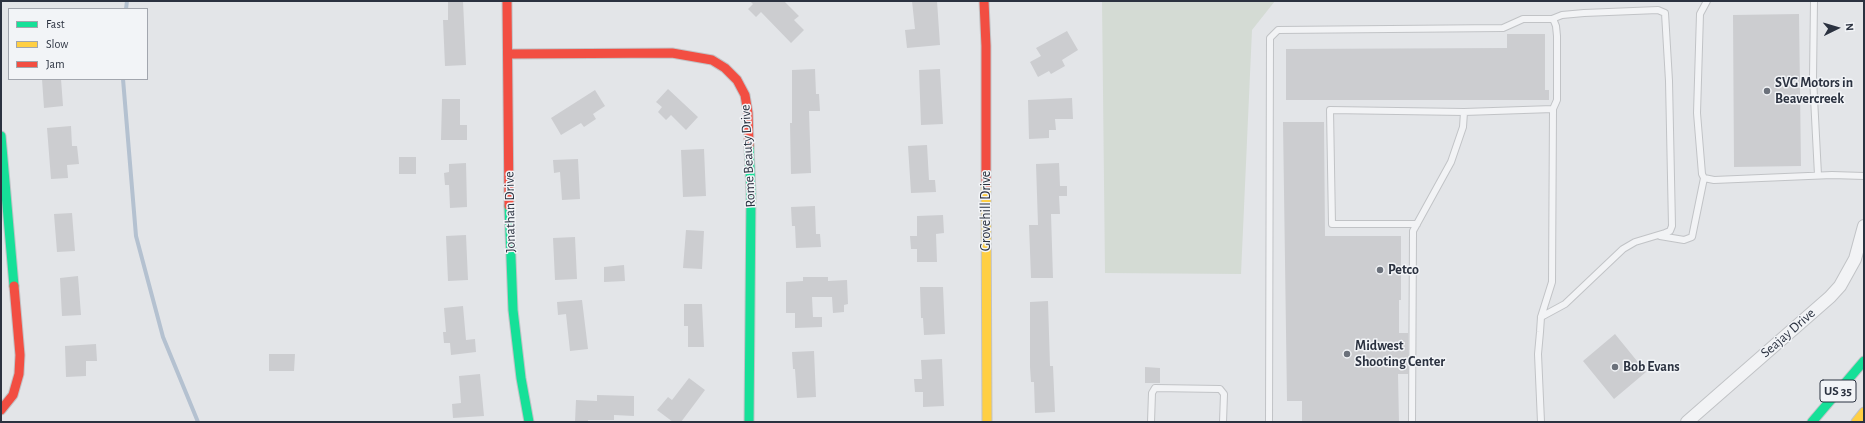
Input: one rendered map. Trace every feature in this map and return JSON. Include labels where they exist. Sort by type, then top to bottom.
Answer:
[{"type":"main road","name":"Jonathan Drive","points":[[507,1],[511,283],[521,378],[529,422]]},
{"type":"main road","name":"Grovehill Drive","points":[[984,1],[986,46],[987,422]]},
{"type":"main road","name":"Rome Beauty Drive","points":[[508,54],[672,53],[691,55],[712,60],[724,68],[737,80],[745,95],[748,113],[751,194],[749,422]]},
{"type":"main road","points":[[1,136],[4,208],[20,355],[19,374],[13,395],[1,410]]},
{"type":"main road","name":"US 35","points":[[1812,422],[1864,361]]},
{"type":"main road","name":"US 35","points":[[1856,422],[1864,412]]},
{"type":"street","name":"Seajay Drive","points":[[1687,422],[1830,296],[1844,280],[1855,259],[1864,226]]},
{"type":"lane","points":[[1658,236],[1680,240],[1692,236],[1704,178],[1702,174],[1697,113],[1700,14],[1707,1]]},
{"type":"lane","points":[[1814,1],[1813,78],[1818,176]]},
{"type":"lane","points":[[1269,422],[1270,38],[1278,30],[1503,28],[1522,19],[1552,19],[1584,13],[1658,10],[1665,13],[1669,81],[1672,226],[1670,231],[1635,242],[1623,250],[1565,304],[1542,317]]},
{"type":"lane","points":[[1541,422],[1538,354],[1542,317],[1552,282],[1553,109],[1557,100],[1557,36],[1556,26],[1552,19]]},
{"type":"lane","points":[[1417,224],[1332,224],[1330,110],[1464,112],[1553,109]]},
{"type":"lane","points":[[1412,422],[1413,231],[1451,162],[1463,127],[1464,112]]},
{"type":"lane","points":[[1704,178],[1714,180],[1818,176],[1864,176]]},
{"type":"lane","points":[[1151,422],[1152,393],[1155,388],[1220,389],[1224,394],[1224,422]]},
{"type":"shaded area","points":[[1102,1],[1275,1],[1252,30],[1241,274],[1105,273]]},
{"type":"building","points":[[448,1],[463,1],[466,65],[445,66],[443,20],[448,20]]},
{"type":"building","points":[[750,1],[784,1],[799,16],[794,20],[804,30],[791,43],[761,12],[756,17],[748,9],[753,4]]},
{"type":"building","points":[[912,1],[937,1],[940,45],[907,48],[905,30],[915,29]]},
{"type":"building","name":"SVG Motors in Beavercreek","points":[[1799,14],[1801,166],[1734,167],[1733,15]]},
{"type":"building","points":[[1067,31],[1078,50],[1062,60],[1065,66],[1051,74],[1049,71],[1038,77],[1030,62],[1041,56],[1036,48]]},
{"type":"building","points":[[1507,34],[1545,34],[1545,90],[1549,90],[1549,100],[1286,100],[1286,49],[1507,48]]},
{"type":"building","points":[[815,69],[816,94],[819,94],[820,111],[809,111],[811,173],[791,174],[790,123],[792,123],[792,70]]},
{"type":"building","points":[[940,69],[943,124],[921,125],[919,70]]},
{"type":"building","points":[[42,80],[61,80],[63,106],[44,108]]},
{"type":"building","points":[[668,89],[698,117],[686,130],[671,115],[666,120],[658,112],[662,107],[656,102]]},
{"type":"building","points":[[595,90],[605,106],[593,114],[596,119],[584,127],[581,123],[561,135],[551,118]]},
{"type":"building","points":[[1072,98],[1073,119],[1055,119],[1056,130],[1049,130],[1049,138],[1029,139],[1028,100]]},
{"type":"building","points":[[442,99],[460,99],[460,125],[467,125],[467,140],[441,140]]},
{"type":"building","points":[[1283,122],[1324,122],[1325,236],[1401,236],[1401,300],[1399,300],[1399,333],[1408,333],[1408,374],[1398,374],[1399,422],[1302,422],[1302,401],[1287,401]]},
{"type":"building","points":[[71,126],[72,146],[77,146],[79,164],[67,165],[68,178],[51,179],[47,128]]},
{"type":"building","points":[[927,145],[929,180],[935,180],[936,192],[911,193],[908,146]]},
{"type":"building","points":[[704,149],[706,196],[683,197],[681,150]]},
{"type":"building","points":[[399,157],[416,157],[416,174],[399,174]]},
{"type":"building","points":[[578,159],[580,199],[562,200],[560,172],[554,173],[553,160]]},
{"type":"building","points":[[466,163],[467,207],[450,208],[449,185],[445,185],[444,173],[449,172],[449,164]]},
{"type":"building","points":[[1059,163],[1060,186],[1067,186],[1067,196],[1059,196],[1060,214],[1051,214],[1053,278],[1031,278],[1029,225],[1038,225],[1036,164]]},
{"type":"building","points":[[815,206],[816,234],[820,234],[821,247],[796,248],[795,226],[792,226],[791,207]]},
{"type":"building","points":[[72,213],[75,251],[57,252],[54,214]]},
{"type":"building","points":[[943,215],[944,233],[936,234],[937,262],[917,262],[917,249],[911,249],[910,236],[917,236],[917,216]]},
{"type":"building","points":[[686,230],[704,231],[702,269],[683,268]]},
{"type":"building","points":[[466,235],[468,280],[448,281],[446,236]]},
{"type":"building","points":[[575,237],[577,279],[555,280],[553,238]]},
{"type":"building","points":[[624,265],[625,281],[604,282],[604,267]]},
{"type":"building","points":[[78,276],[81,315],[62,316],[60,278]]},
{"type":"building","points":[[803,277],[828,277],[828,281],[847,280],[848,304],[844,305],[844,312],[833,313],[832,297],[812,297],[813,317],[822,317],[822,327],[795,328],[795,313],[786,313],[786,282],[803,281]]},
{"type":"building","points":[[920,287],[943,287],[945,334],[924,335],[923,318],[921,318]]},
{"type":"building","points":[[582,300],[588,349],[570,351],[566,314],[558,315],[557,302]]},
{"type":"building","points":[[1048,301],[1050,366],[1053,366],[1055,412],[1035,413],[1034,382],[1031,382],[1030,367],[1030,302]]},
{"type":"building","points":[[684,304],[702,304],[704,347],[688,347],[688,326],[684,326]]},
{"type":"building","points":[[463,306],[466,340],[475,339],[476,352],[451,355],[450,343],[444,343],[443,332],[446,332],[444,308]]},
{"type":"building","name":"Bob Evans","points":[[1615,334],[1646,372],[1614,399],[1583,361]]},
{"type":"building","points":[[96,344],[97,361],[86,361],[86,376],[66,377],[65,346]]},
{"type":"building","points":[[814,351],[816,397],[797,398],[792,352]]},
{"type":"building","points":[[269,354],[295,354],[294,371],[269,371]]},
{"type":"building","points":[[942,359],[944,406],[923,407],[923,392],[915,392],[914,379],[922,379],[921,360]]},
{"type":"building","points":[[1145,367],[1160,368],[1160,383],[1145,383]]},
{"type":"building","points":[[480,374],[484,416],[453,418],[452,404],[461,403],[459,376]]},
{"type":"building","points":[[689,378],[705,390],[681,422],[673,422],[657,410],[668,397],[672,400]]},
{"type":"building","points":[[597,395],[634,396],[634,416],[614,415],[614,420],[588,420],[588,422],[575,422],[576,400],[597,401]]},
{"type":"waterway","points":[[126,8],[127,1]]},
{"type":"waterway","points":[[123,80],[136,236],[163,337],[198,422]]},
{"type":"traffic: fast","points":[[1,136],[14,286]]},
{"type":"traffic: fast","points":[[749,146],[751,194],[749,422]]},
{"type":"traffic: fast","points":[[509,206],[513,310],[521,378],[529,422]]},
{"type":"traffic: fast","points":[[1812,422],[1864,361]]},
{"type":"traffic: slow","points":[[986,185],[987,422]]},
{"type":"traffic: slow","points":[[1856,422],[1864,412]]},
{"type":"traffic: jam","points":[[507,1],[509,206]]},
{"type":"traffic: jam","points":[[984,1],[986,46],[986,185]]},
{"type":"traffic: jam","points":[[508,54],[672,53],[712,60],[725,68],[737,80],[745,95],[748,113],[749,146]]},
{"type":"traffic: jam","points":[[1,410],[13,395],[19,374],[20,355],[14,286]]},
{"type":"place","name":"SVG Motors in Beavercreek","points":[[1767,91]]},
{"type":"place","name":"Petco","points":[[1380,270]]},
{"type":"place","name":"Midwest Shooting Center","points":[[1347,354]]},
{"type":"place","name":"Bob Evans","points":[[1615,367]]}]
